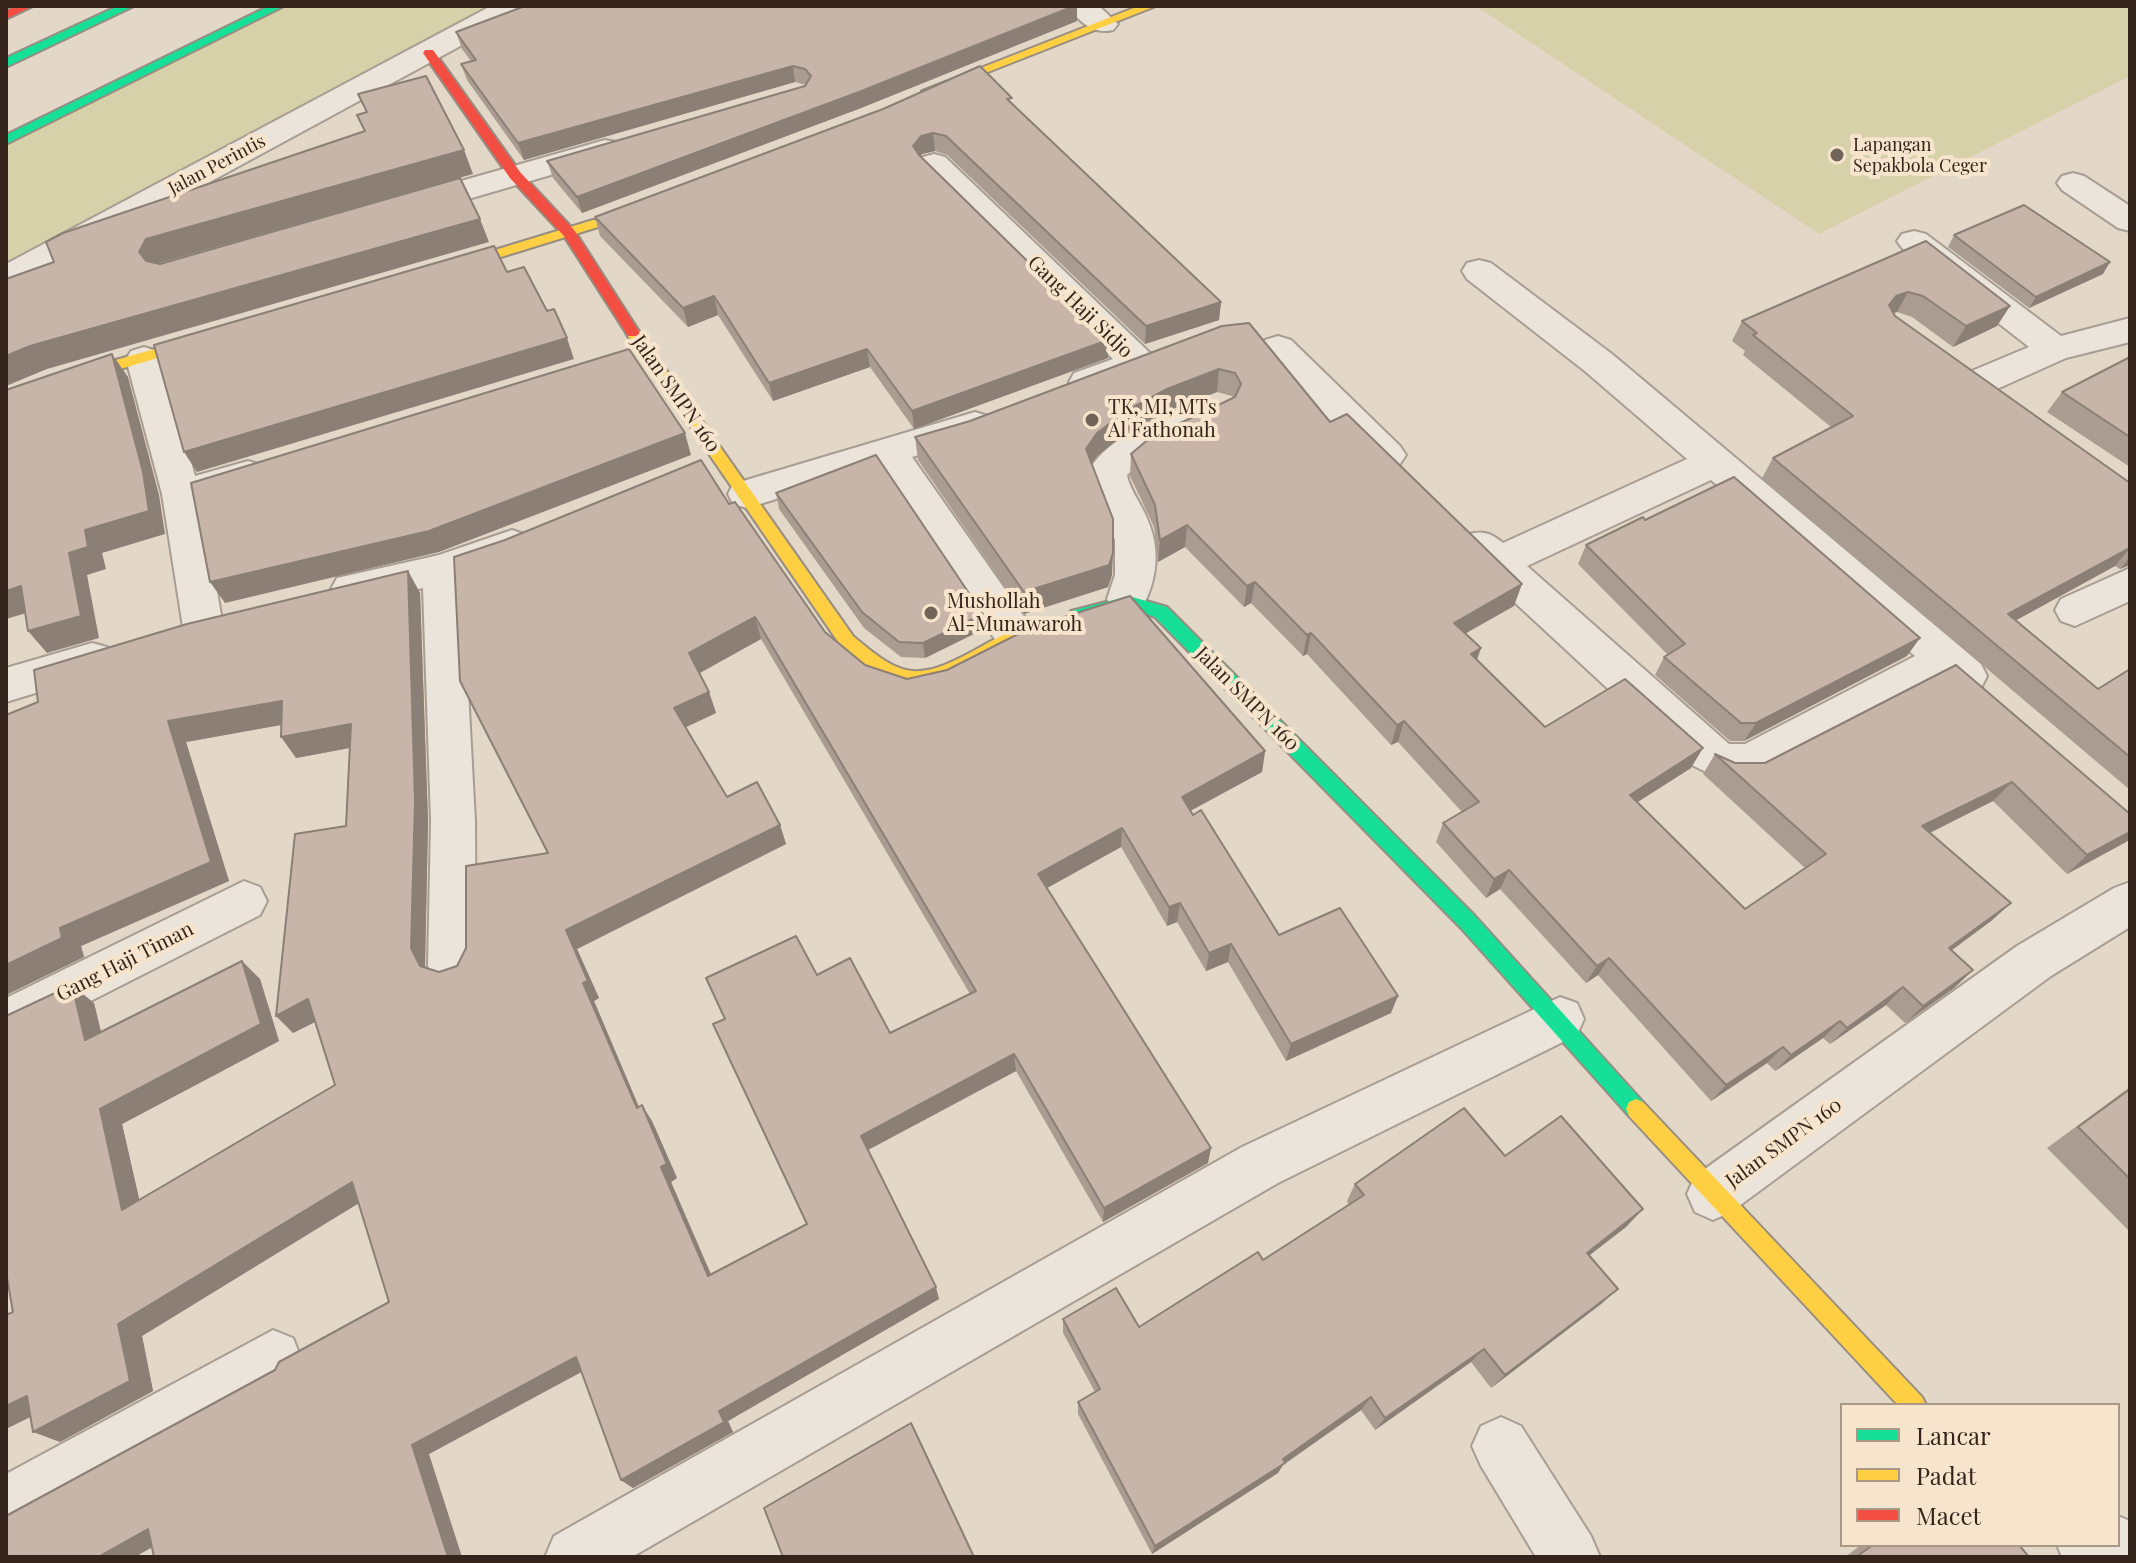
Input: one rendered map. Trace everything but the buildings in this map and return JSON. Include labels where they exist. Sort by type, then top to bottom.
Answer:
[{"type":"main road","points":[[6,15],[27,6]]},
{"type":"main road","points":[[6,63],[128,6]]},
{"type":"main road","points":[[6,140],[278,6]]},
{"type":"main road","points":[[912,99],[1093,15],[1150,6]]},
{"type":"main road","name":"Jalan SMPN 160","points":[[429,53],[515,175],[569,233],[632,357],[722,459],[847,641],[886,672],[911,680],[933,677],[1022,634]]},
{"type":"main road","points":[[421,276],[569,233],[612,217]]},
{"type":"main road","points":[[6,403],[61,381],[228,333]]},
{"type":"main road","points":[[1057,623],[1127,599]]},
{"type":"main road","name":"Jalan SMPN 160","points":[[1127,599],[1144,602],[1161,612],[1560,1019],[1713,1194]]},
{"type":"main road","points":[[1713,1194],[1912,1403]]},
{"type":"street","name":"Jalan Perintis","points":[[6,278],[513,6]]},
{"type":"street","points":[[381,214],[633,141]]},
{"type":"street","name":"Gang Haji Sidjo","points":[[934,164],[1150,358],[1055,395]]},
{"type":"street","points":[[2073,183],[2130,221]]},
{"type":"street","points":[[1914,241],[2055,349]]},
{"type":"street","points":[[1479,271],[1575,343],[1993,701]]},
{"type":"street","points":[[2014,411],[1964,376],[2130,330]]},
{"type":"street","points":[[1278,348],[1419,486]]},
{"type":"street","points":[[144,359],[181,494],[203,627]]},
{"type":"street","points":[[1127,599],[1137,575],[1139,555],[1127,515],[1108,482],[1108,470],[1135,448],[1218,408]]},
{"type":"street","points":[[747,494],[958,432],[1013,411]]},
{"type":"street","points":[[889,452],[1022,634]]},
{"type":"street","points":[[680,476],[722,459]]},
{"type":"street","points":[[1497,563],[1715,462]]},
{"type":"street","points":[[181,494],[279,466]]},
{"type":"street","points":[[1452,519],[1703,750],[1722,762],[1750,762],[1946,659]]},
{"type":"street","points":[[322,596],[442,569],[541,533]]},
{"type":"street","points":[[442,569],[453,821],[452,966]]},
{"type":"street","points":[[2075,610],[2130,583]]},
{"type":"street","points":[[6,685],[127,649]]},
{"type":"street","name":"Gang Haji Timan","points":[[6,1022],[244,901]]},
{"type":"street","name":"Jalan SMPN 160","points":[[1713,1194],[2034,961],[2130,902]]},
{"type":"street","points":[[575,1557],[1260,1165],[1560,1019]]},
{"type":"street","points":[[6,1506],[273,1358]]},
{"type":"street","points":[[1501,1446],[1570,1557]]},
{"type":"street","points":[[2093,1547],[2106,1551],[2112,1547]]},
{"type":"shaded area","points":[[273,6],[510,6],[6,278],[6,133]]},
{"type":"shaded area","name":"Lapangan Sepakbola Ceger","points":[[1476,6],[2130,6],[2130,76],[1819,234]]},
{"type":"traffic: fast","points":[[6,63],[128,6]]},
{"type":"traffic: fast","points":[[6,140],[278,6]]},
{"type":"traffic: fast","points":[[1077,616],[1129,602],[1161,612],[1468,922],[1636,1109]]},
{"type":"traffic: slow","points":[[928,91],[1150,6]]},
{"type":"traffic: slow","points":[[441,271],[593,224]]},
{"type":"traffic: slow","points":[[633,333],[847,641],[866,658],[887,672],[902,677],[934,676],[965,664],[1009,640]]},
{"type":"traffic: slow","points":[[6,403],[61,381],[214,337]]},
{"type":"traffic: slow","points":[[1636,1109],[1912,1403]]},
{"type":"traffic: jam","points":[[6,15],[27,6]]},
{"type":"traffic: jam","points":[[429,53],[515,175],[569,233],[633,333]]},
{"type":"place","name":"Lapangan Sepakbola Ceger","points":[[1837,155]]},
{"type":"place","name":"TK, MI, MTs Al Fathonah","points":[[1092,420]]},
{"type":"place","name":"Mushollah Al-Munawaroh","points":[[931,613]]}]
